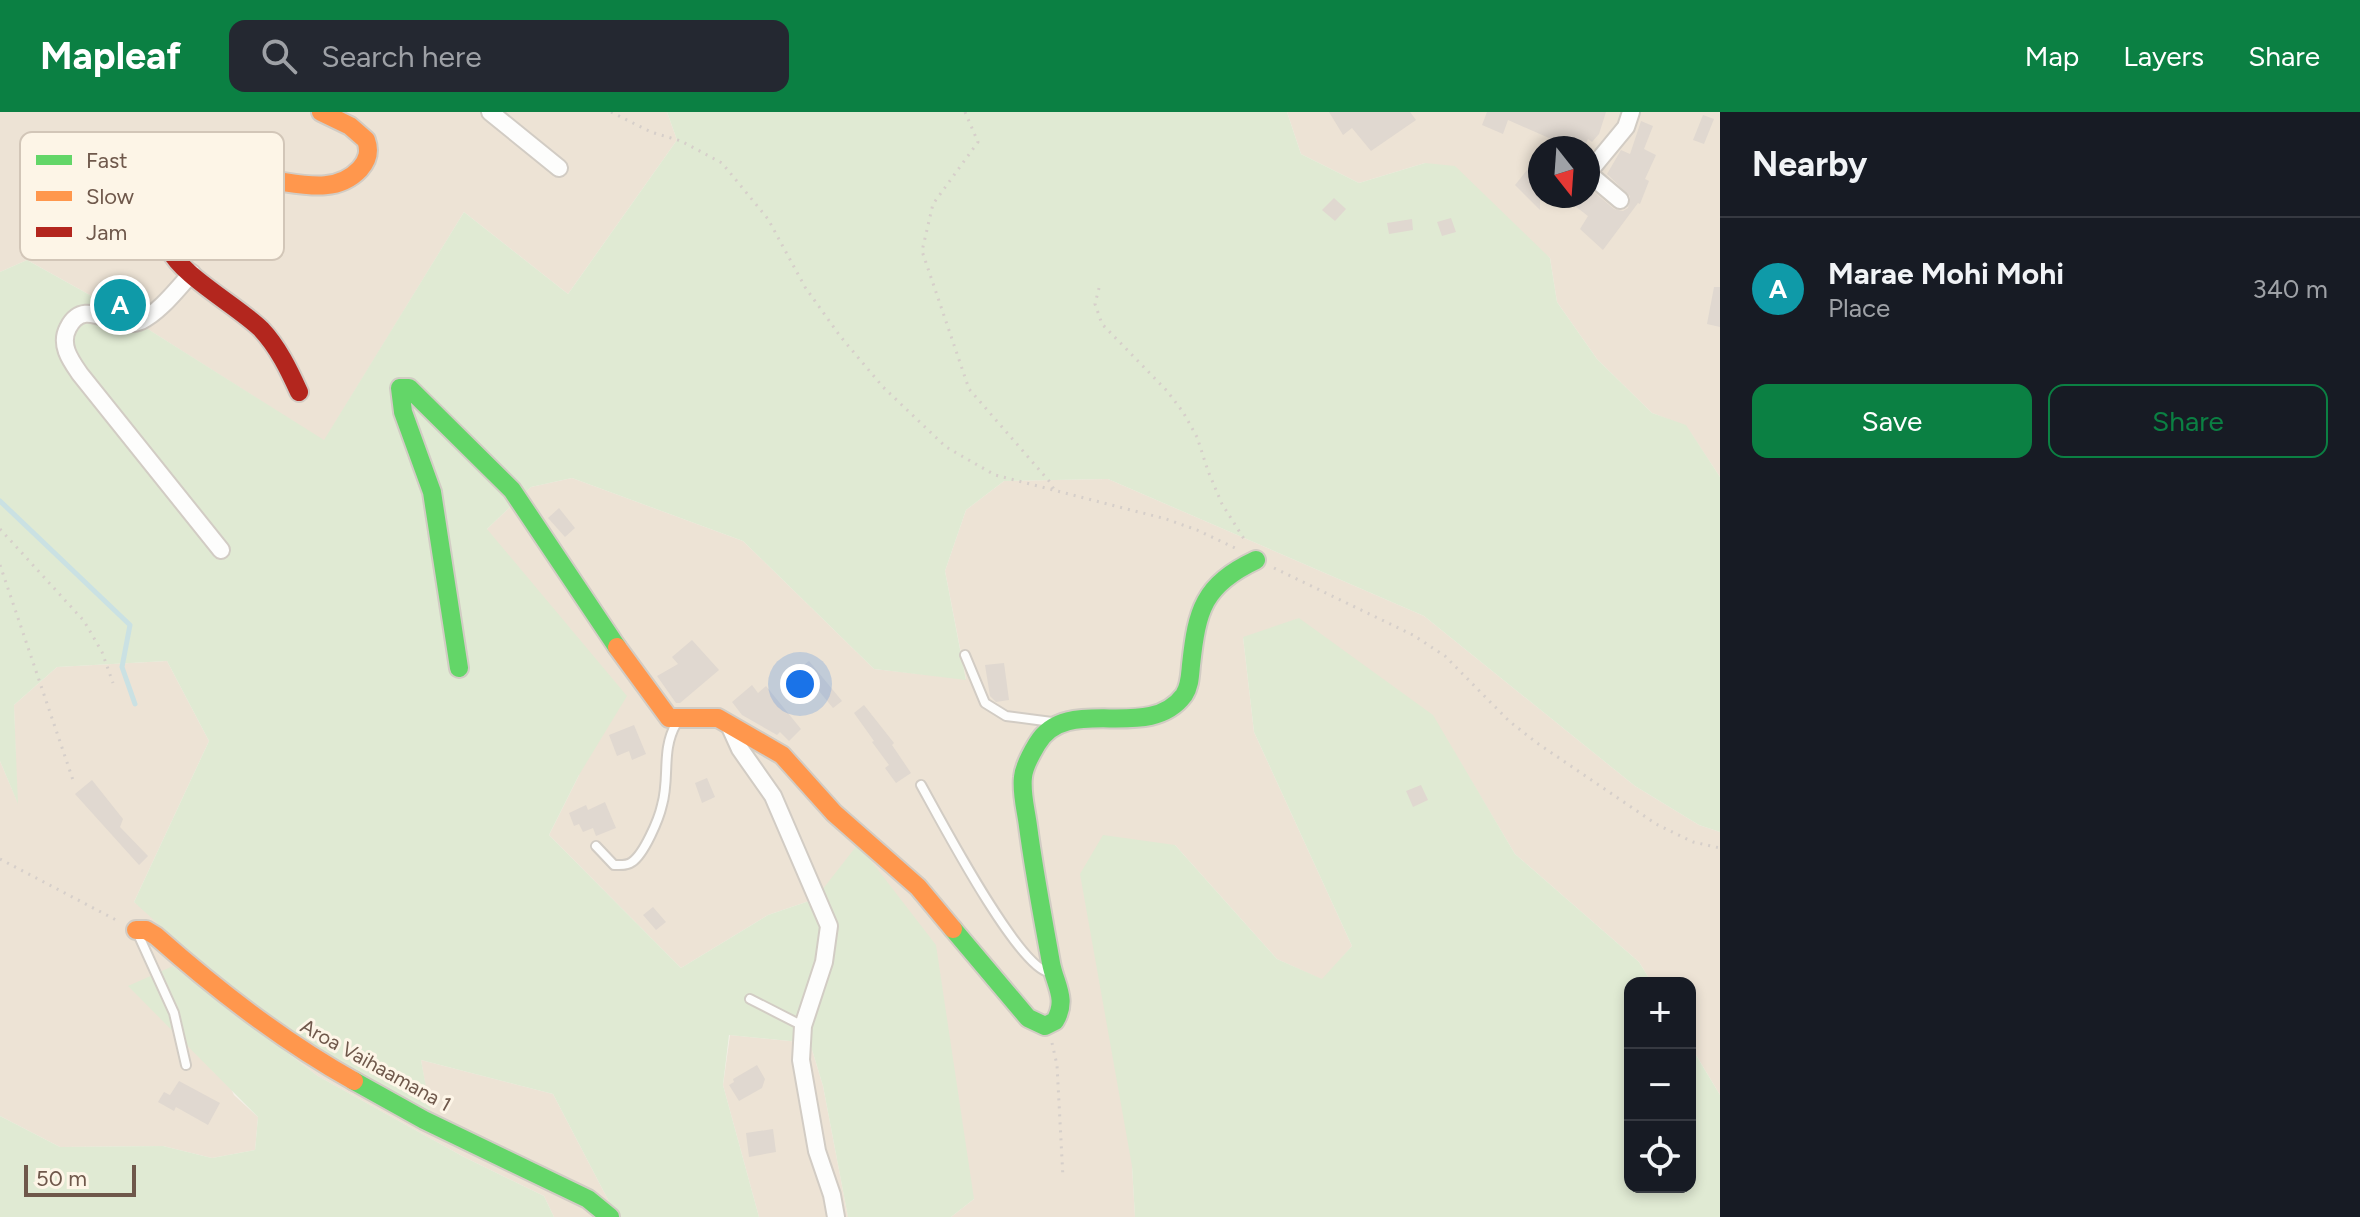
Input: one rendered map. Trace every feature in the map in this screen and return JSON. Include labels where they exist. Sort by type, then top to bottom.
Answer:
[{"type":"street","points":[[284,183],[318,187],[352,177],[366,163],[369,154],[367,142],[361,133],[321,112]]},
{"type":"street","points":[[490,112],[559,168]]},
{"type":"street","points":[[1620,200],[1588,173],[1626,127],[1631,112]]},
{"type":"street","points":[[180,260],[263,331],[282,357],[299,392]]},
{"type":"street","points":[[192,273],[163,305],[141,321],[125,324],[91,312],[71,323],[65,334],[65,343],[68,358],[80,374],[221,550]]},
{"type":"street","points":[[459,668],[432,492],[403,412],[400,388],[409,388],[512,490],[655,702],[669,718],[718,718],[778,747],[834,813],[918,887],[1034,1025],[1047,1025],[1061,1013],[1062,995],[1053,972],[1034,879],[1022,789],[1024,768],[1049,728],[1060,723],[1103,716],[1147,718],[1172,712],[1187,692],[1197,622],[1204,598],[1219,580],[1237,568],[1258,561]]},
{"type":"street","points":[[728,723],[740,749],[773,796],[829,926],[824,962],[803,1026],[801,1060],[817,1151],[836,1217]]},
{"type":"street","name":"Aroa Vaihaamana 1","points":[[136,930],[146,930],[156,936],[212,986],[312,1058],[424,1120],[588,1199],[610,1217]]},
{"type":"lane","points":[[965,655],[985,703],[1006,716],[1060,723]]},
{"type":"lane","points":[[596,846],[614,865],[633,861],[640,853],[663,804],[667,748],[678,719]]},
{"type":"lane","points":[[921,785],[1006,928],[1037,968],[1053,972]]},
{"type":"lane","points":[[136,930],[174,1013],[186,1065]]},
{"type":"lane","points":[[750,999],[803,1026]]},
{"type":"path","points":[[611,112],[651,132],[681,141],[722,163],[768,219],[805,287],[840,336],[883,387],[946,447],[995,475],[1166,519],[1197,530],[1413,635],[1445,656],[1509,721],[1537,743],[1656,824],[1693,842],[1720,848]]},
{"type":"path","points":[[965,112],[978,142],[933,204],[922,251],[969,389],[1055,491]]},
{"type":"path","points":[[1099,288],[1095,304],[1102,324],[1167,391],[1183,412],[1197,437],[1222,504],[1258,561]]},
{"type":"path","points":[[0,529],[84,621],[102,652],[113,683]]},
{"type":"path","points":[[0,565],[74,783]]},
{"type":"path","points":[[0,859],[136,930]]},
{"type":"path","points":[[1047,1025],[1057,1065],[1063,1178]]},
{"type":"shaded area","points":[[0,112],[667,112],[677,140],[568,294],[464,212],[324,441],[124,314],[27,260],[0,272]]},
{"type":"shaded area","points":[[1287,112],[1720,112],[1720,477],[1686,426],[1652,413],[1597,359],[1557,302],[1550,258],[1425,163],[1359,183],[1301,154]]},
{"type":"shaded area","points":[[572,478],[743,541],[874,669],[966,679],[945,571],[966,510],[1004,481],[1108,479],[1424,616],[1635,786],[1699,825],[1720,832],[1720,1095],[1696,1055],[1696,977],[1648,977],[1639,962],[1515,854],[1432,715],[1243,637],[1254,732],[1352,946],[1323,980],[1277,959],[1175,845],[1132,1166],[1135,1217],[951,1217],[974,1199],[815,899],[768,915],[681,968],[549,835],[579,775],[487,529],[531,487]]},
{"type":"shaded area","points":[[167,661],[209,741],[134,902],[430,1113],[421,1060],[553,1094],[617,1217],[554,1217],[544,1196],[464,1157],[318,1076],[173,966],[234,1095],[258,1117],[255,1150],[212,1158],[163,1146],[60,1147],[0,1116],[0,761],[17,801],[14,705],[57,667]]},
{"type":"shaded area","points":[[730,1035],[810,1043],[823,1086],[848,1217],[759,1217],[723,1085]]},
{"type":"green space","points":[[667,112],[1287,112],[1301,154],[1359,183],[1425,163],[1455,166],[1550,258],[1557,302],[1597,359],[1652,413],[1686,425],[1720,477],[1720,832],[1699,825],[1635,786],[1424,616],[1108,479],[1004,481],[966,510],[945,571],[966,680],[874,669],[743,541],[572,478],[531,487],[487,529],[627,696],[579,775],[549,835],[681,968],[768,915],[815,899],[858,844],[936,945],[974,1199],[951,1217],[848,1217],[823,1086],[810,1043],[729,1035],[723,1085],[759,1217],[617,1217],[553,1094],[421,1060],[431,1114],[254,1011],[134,902],[209,741],[167,661],[57,667],[14,705],[18,804],[0,761],[0,272],[27,260],[124,314],[324,440],[464,212],[568,294],[677,140]]},
{"type":"green space","points":[[1299,618],[1433,715],[1515,854],[1639,962],[1648,977],[1624,977],[1624,1193],[1696,1193],[1696,1055],[1720,1095],[1720,1217],[1135,1217],[1132,1166],[1080,874],[1103,835],[1175,845],[1277,959],[1322,979],[1352,946],[1254,732],[1243,637]]},
{"type":"green space","points":[[173,966],[318,1076],[464,1157],[544,1196],[554,1217],[0,1217],[0,1116],[60,1147],[163,1146],[212,1158],[255,1150],[258,1117],[128,986]]},
{"type":"building","points":[[1329,112],[1410,112],[1416,120],[1371,151],[1352,128],[1343,135]]},
{"type":"building","points":[[1487,112],[1606,112],[1597,136],[1544,136],[1508,120],[1503,134],[1482,125]]},
{"type":"building","points":[[1703,115],[1714,119],[1704,144],[1693,140]]},
{"type":"building","points":[[1641,121],[1653,126],[1644,149],[1656,155],[1645,179],[1649,181],[1640,204],[1603,250],[1580,229],[1588,216],[1578,208],[1600,208],[1600,197],[1614,209],[1623,211],[1628,208],[1630,196],[1607,174],[1621,150],[1630,154]]},
{"type":"building","points":[[1527,170],[1528,171],[1528,198],[1515,185]]},
{"type":"building","points":[[1334,198],[1346,209],[1335,221],[1322,210]]},
{"type":"building","points":[[1451,218],[1456,232],[1442,236],[1437,222]]},
{"type":"building","points":[[1412,219],[1413,230],[1389,234],[1387,223]]},
{"type":"building","points":[[1714,287],[1720,287],[1720,327],[1707,324]]},
{"type":"building","points":[[559,508],[575,528],[565,537],[548,518]]},
{"type":"building","points":[[692,640],[719,670],[680,703],[676,703],[657,676],[678,664],[672,657]]},
{"type":"building","points":[[809,661],[842,701],[833,708],[800,668]]},
{"type":"building","points":[[1004,663],[1009,700],[996,702],[990,696],[985,665]]},
{"type":"building","points":[[752,685],[758,693],[766,686],[801,729],[789,741],[780,732],[777,735],[742,715],[732,702]]},
{"type":"building","points":[[864,705],[894,743],[892,745],[911,773],[896,783],[885,768],[889,765],[854,713]]},
{"type":"building","points":[[634,725],[646,754],[632,760],[629,751],[617,756],[609,735]]},
{"type":"building","points":[[707,778],[715,797],[702,803],[695,783]]},
{"type":"building","points":[[92,780],[123,819],[120,827],[148,856],[139,865],[75,794]]},
{"type":"building","points":[[1421,785],[1428,800],[1413,807],[1406,791]]},
{"type":"building","points":[[605,802],[616,828],[596,836],[593,828],[583,832],[579,824],[574,826],[569,813],[586,805],[588,810]]},
{"type":"building","points":[[653,907],[666,922],[656,930],[643,915]]},
{"type":"building","points":[[757,1065],[765,1079],[762,1088],[739,1101],[729,1085],[734,1082],[733,1079]]},
{"type":"building","points":[[179,1081],[220,1103],[208,1125],[176,1107],[174,1111],[158,1102],[164,1092],[170,1095]]},
{"type":"building","points":[[773,1129],[776,1152],[749,1157],[746,1133]]},
{"type":"waterway","points":[[0,501],[130,625],[122,667],[135,704]]},
{"type":"traffic: fast","points":[[459,668],[432,492],[403,412],[400,388],[409,388],[512,490],[617,647]]},
{"type":"traffic: fast","points":[[953,929],[1028,1018],[1045,1026],[1055,1021],[1061,999],[1051,963],[1023,795],[1023,777],[1028,760],[1050,729],[1068,721],[1150,716],[1169,709],[1187,688],[1196,629],[1206,601],[1224,579],[1256,560]]},
{"type":"traffic: fast","points":[[354,1081],[424,1120],[588,1199],[610,1217]]},
{"type":"traffic: slow","points":[[284,182],[322,186],[336,184],[360,169],[366,159],[366,140],[350,126],[321,112]]},
{"type":"traffic: slow","points":[[617,647],[669,718],[718,718],[782,755],[834,813],[918,887],[953,929]]},
{"type":"traffic: slow","points":[[136,930],[146,930],[156,936],[251,1014],[354,1081]]},
{"type":"traffic: jam","points":[[177,260],[261,329],[278,351],[299,392]]},
{"type":"place","name":"Marae Mohi Mohi","points":[[120,305]]}]
